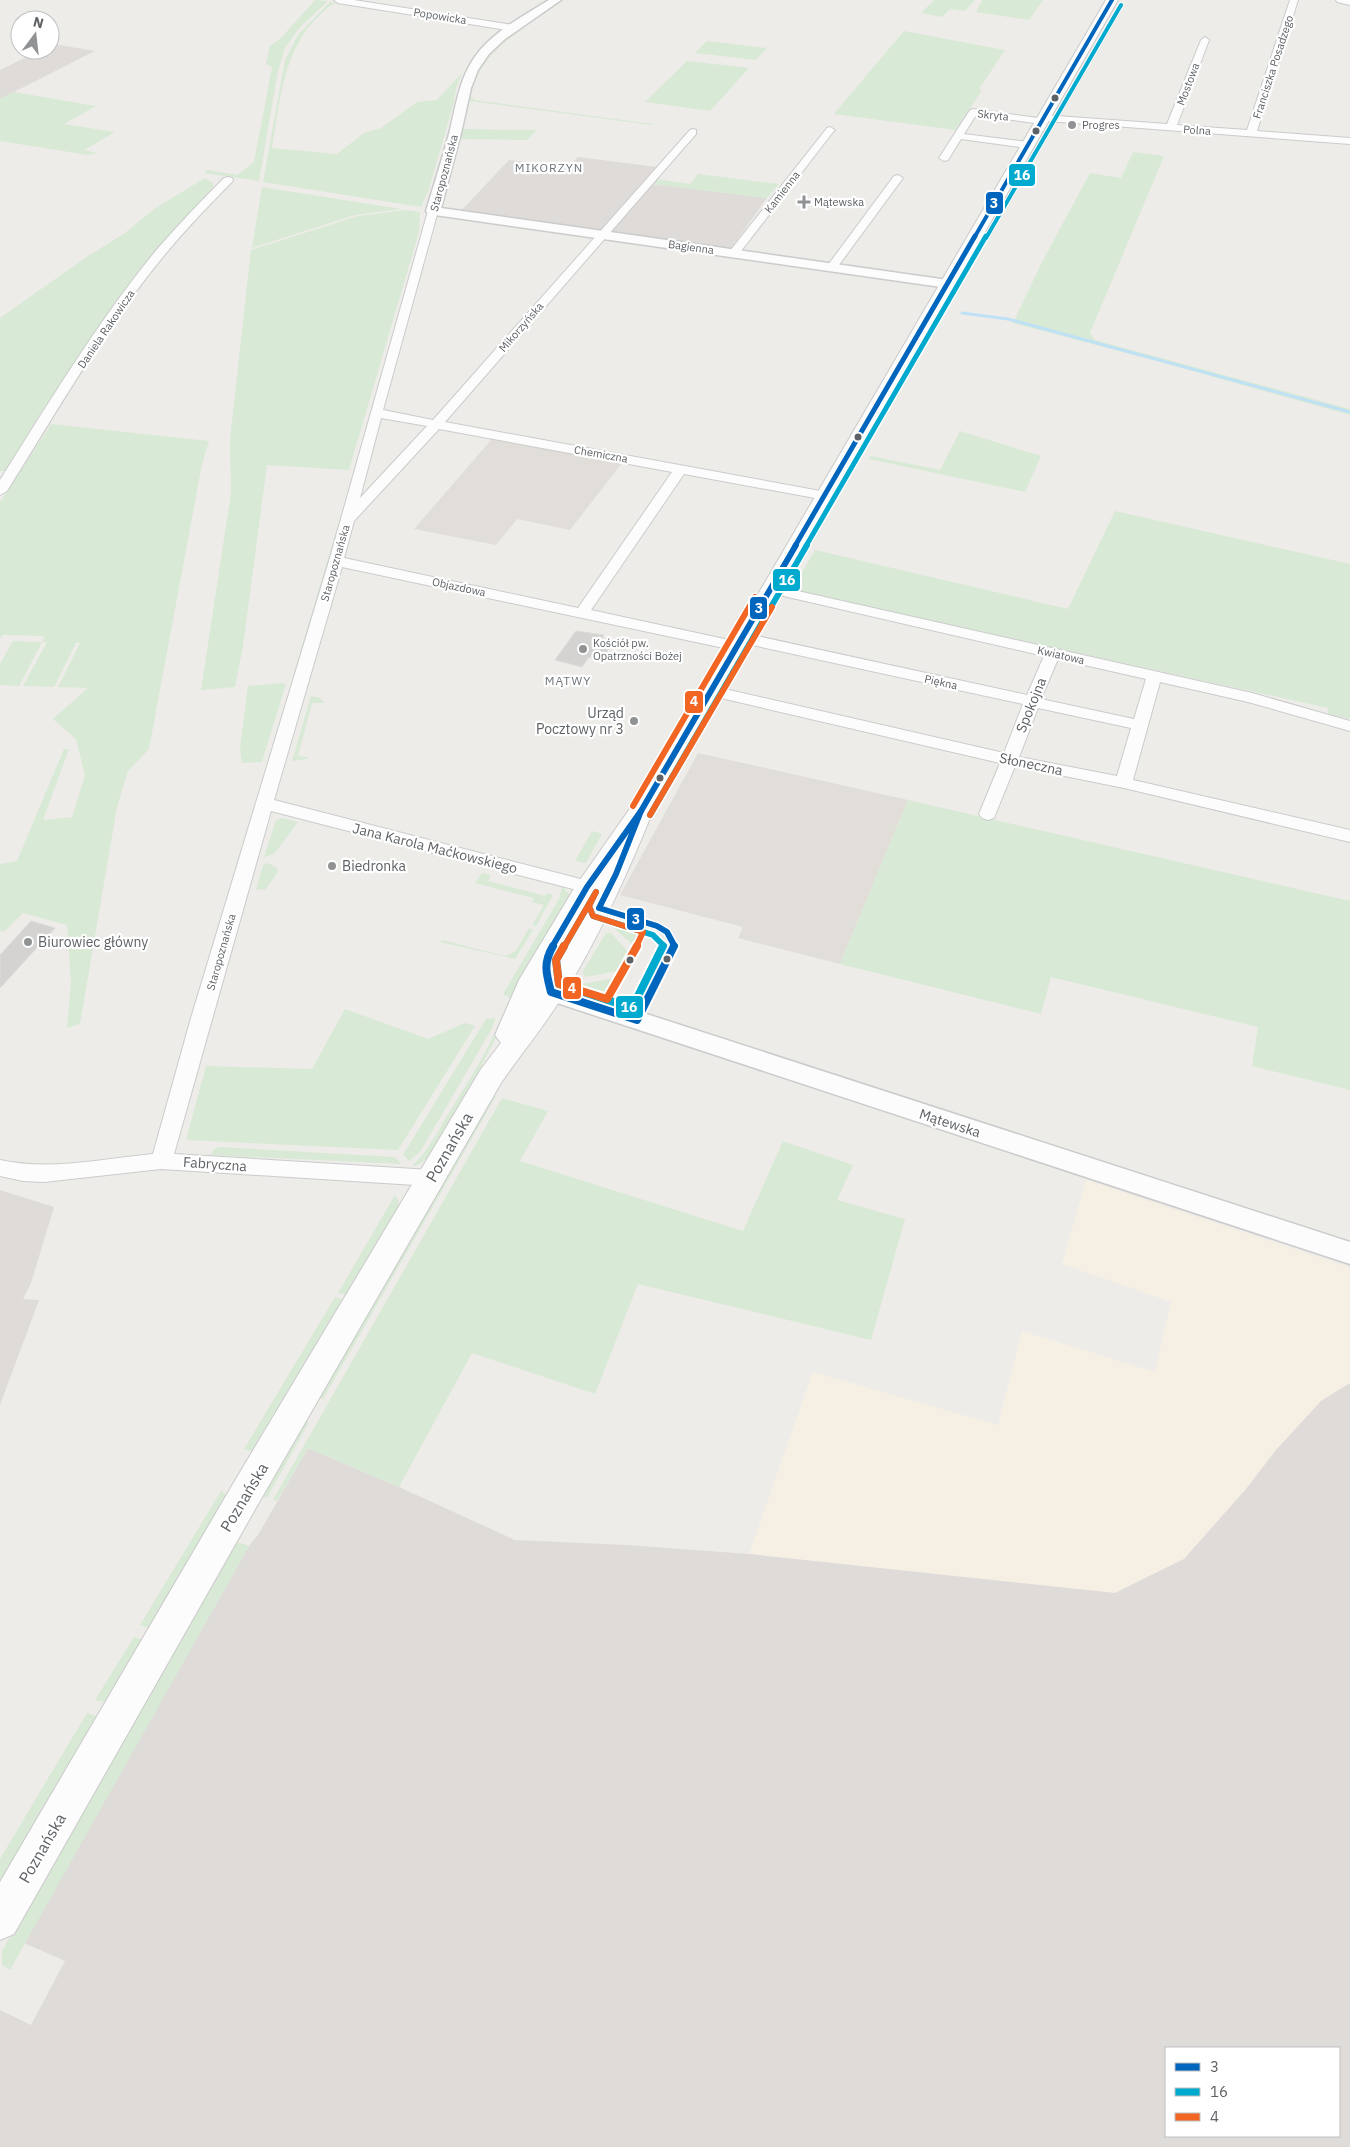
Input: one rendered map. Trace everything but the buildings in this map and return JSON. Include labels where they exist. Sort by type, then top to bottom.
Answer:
[{"type":"main road","name":"Poznańska","points":[[0,1920],[491,1076],[551,992],[597,890],[641,811],[826,496],[1112,0]]},
{"type":"main road","name":"Poznańska","points":[[491,1076],[532,980],[546,958],[597,890]]},
{"type":"street","name":"Popowicka","points":[[338,0],[513,28]]},
{"type":"street","name":"Staropoznańska","points":[[161,1161],[336,561],[433,211],[468,76],[488,48],[513,28],[556,0]]},
{"type":"street","name":"Franciszka Posadzego","points":[[1251,134],[1294,0]]},
{"type":"street","points":[[1340,0],[1350,2]]},
{"type":"street","name":"Mostowa","points":[[1171,128],[1205,40]]},
{"type":"street","name":"Skryta","points":[[944,158],[973,112],[1042,119]]},
{"type":"street","name":"Polna","points":[[1042,119],[1350,141]]},
{"type":"street","name":"Kamienna","points":[[734,253],[830,130]]},
{"type":"street","name":"Mikorzyńska","points":[[347,520],[436,424],[693,132]]},
{"type":"street","name":"Skryta","points":[[957,136],[1028,145]]},
{"type":"street","points":[[832,267],[898,178]]},
{"type":"street","name":"Daniela Rakowicza","points":[[0,491],[118,307],[151,265],[215,192],[228,180]]},
{"type":"street","name":"Bagienna","points":[[433,211],[948,284]]},
{"type":"street","name":"Chemiczna","points":[[376,413],[826,496]]},
{"type":"street","points":[[582,613],[681,468]]},
{"type":"street","points":[[355,491],[373,492]]},
{"type":"street","name":"Objazdowa","points":[[336,561],[582,613],[740,642]]},
{"type":"street","name":"Kwiatowa","points":[[771,589],[1252,698],[1350,726]]},
{"type":"street","name":"Piękna","points":[[740,642],[1140,725]]},
{"type":"street","name":"Spokojna","points":[[988,814],[1053,653]]},
{"type":"street","points":[[1124,783],[1154,677]]},
{"type":"street","name":"Słoneczna","points":[[712,692],[1010,760],[1124,783],[1350,836]]},
{"type":"street","name":"Jana Karola Maćkowskiego","points":[[265,803],[288,811],[597,890]]},
{"type":"street","points":[[518,1010],[531,998],[551,992],[546,978],[546,958]]},
{"type":"street","name":"Mątewska","points":[[551,992],[1350,1254]]},
{"type":"street","name":"Fabryczna","points":[[0,1168],[23,1173],[44,1174],[161,1161],[431,1178]]},
{"type":"shaded area","points":[[60,45],[95,51],[0,99],[0,70],[20,60],[60,60]]},
{"type":"shaded area","points":[[578,157],[657,167],[643,183],[767,198],[730,250],[460,212],[509,160],[568,167]]},
{"type":"shaded area","points":[[492,439],[622,463],[570,530],[517,519],[496,545],[414,529]]},
{"type":"shaded area","points":[[698,753],[908,800],[840,964],[738,938],[743,927],[620,895]]},
{"type":"shaded area","points":[[1086,1180],[1348,1267],[1350,1270],[1350,1383],[1321,1401],[1276,1450],[1246,1489],[1184,1559],[1115,1593],[749,1554],[813,1372],[998,1425],[1022,1331],[1155,1372],[1171,1302],[1062,1264]]},
{"type":"shaded area","points":[[0,1190],[54,1207],[31,1283],[23,1299],[39,1300],[0,1405]]},
{"type":"shaded area","points":[[1350,1383],[1350,2147],[0,2147],[0,2010],[31,2025],[65,1961],[24,1943],[249,1546],[258,1535],[308,1448],[515,1540],[627,1545],[749,1554],[1115,1593],[1184,1559],[1246,1489],[1276,1450],[1321,1401]]},
{"type":"green space","points":[[315,0],[328,1],[300,27],[285,48],[278,71],[259,181],[204,173],[208,170],[237,175],[254,162],[272,67],[266,64],[270,46],[281,38]]},
{"type":"green space","points":[[934,0],[975,0],[965,11],[950,9],[942,17],[921,13]]},
{"type":"green space","points":[[982,0],[1043,0],[1029,20],[976,12]]},
{"type":"green space","points":[[330,2],[336,3],[326,9],[308,28],[298,43],[291,59],[281,94],[272,148],[337,154],[364,133],[381,128],[417,102],[437,100],[462,73],[456,88],[454,102],[429,189],[421,207],[263,182],[285,60],[298,35]]},
{"type":"green space","points":[[904,31],[1005,50],[979,89],[982,90],[956,130],[834,114]]},
{"type":"green space","points":[[518,32],[502,45],[482,67],[471,96],[474,100],[653,124],[470,101],[474,80],[485,62],[500,46]]},
{"type":"green space","points":[[707,41],[767,48],[756,60],[695,53]]},
{"type":"green space","points":[[687,61],[749,68],[710,111],[645,102]]},
{"type":"green space","points":[[14,92],[96,106],[64,124],[115,132],[84,150],[97,153],[88,155],[0,141],[0,99]]},
{"type":"green space","points":[[463,129],[537,130],[527,140],[461,139]]},
{"type":"green space","points":[[1133,152],[1164,156],[1090,333],[1095,340],[1350,409],[1350,415],[1013,323],[1042,262],[1090,173],[1121,178]]},
{"type":"green space","points":[[698,174],[779,184],[767,198],[651,184],[655,179],[690,184]]},
{"type":"green space","points":[[205,178],[213,183],[213,187],[154,252],[149,261],[130,283],[6,471],[0,471],[0,318],[88,256],[125,233],[154,209]]},
{"type":"green space","points":[[262,187],[401,209],[355,215],[252,248]]},
{"type":"green space","points":[[406,210],[420,212],[419,232],[349,470],[267,465],[243,646],[235,687],[201,690],[231,493],[230,440],[251,250],[358,216]]},
{"type":"green space","points":[[51,424],[209,441],[202,464],[149,749],[128,771],[117,807],[80,1024],[67,1028],[71,982],[67,925],[23,913],[4,932],[0,931],[0,864],[17,861],[64,749],[69,749],[43,820],[72,817],[85,775],[76,739],[53,719],[88,688],[58,687],[80,643],[76,643],[54,687],[23,686],[47,642],[42,642],[45,636],[3,635],[0,639],[0,502]]},
{"type":"green space","points":[[960,431],[1041,456],[1025,492],[869,459],[871,456],[940,470]]},
{"type":"green space","points":[[343,508],[345,510],[298,675],[293,676]]},
{"type":"green space","points":[[1115,511],[1350,564],[1350,719],[1328,714],[1328,708],[792,590],[815,550],[1068,609]]},
{"type":"green space","points":[[13,641],[42,642],[19,686],[0,685],[0,664]]},
{"type":"green space","points":[[286,684],[262,762],[242,763],[240,748],[248,686]]},
{"type":"green space","points":[[311,696],[320,698],[325,703],[312,703],[298,756],[308,757],[307,759],[292,761]]},
{"type":"green space","points":[[908,800],[1350,901],[1350,1090],[1252,1066],[1258,1027],[1051,977],[1041,1014],[840,964]]},
{"type":"green space","points":[[283,818],[298,822],[274,854],[264,857],[276,820]]},
{"type":"green space","points":[[592,831],[602,834],[586,863],[575,861]]},
{"type":"green space","points":[[267,863],[276,867],[278,872],[265,890],[256,889],[263,865]]},
{"type":"green space","points":[[482,873],[491,875],[488,881],[545,896],[547,893],[553,895],[536,926],[532,925],[544,905],[532,902],[534,898],[475,883]]},
{"type":"green space","points":[[562,886],[571,896],[515,1001],[503,994],[559,899]]},
{"type":"green space","points":[[617,921],[635,930],[641,939],[639,951],[615,929],[614,926]]},
{"type":"green space","points":[[529,928],[533,930],[515,959],[440,942],[442,940],[505,956],[516,951]]},
{"type":"green space","points":[[606,933],[611,933],[630,954],[622,970],[586,977],[582,973]]},
{"type":"green space","points":[[625,976],[615,988],[603,994],[590,995],[574,990],[577,985]]},
{"type":"green space","points":[[345,1009],[428,1039],[465,1023],[475,1026],[398,1150],[186,1140],[206,1066],[312,1069]]},
{"type":"green space","points":[[508,1014],[471,1086],[429,1158],[415,1166],[413,1165],[429,1146],[472,1076],[502,1015]]},
{"type":"green space","points":[[496,1018],[491,1030],[420,1152],[409,1161],[403,1155],[486,1019]]},
{"type":"green space","points":[[490,1094],[496,1096],[323,1399],[318,1397]]},
{"type":"green space","points":[[502,1098],[548,1111],[520,1161],[743,1231],[783,1141],[853,1165],[837,1200],[905,1219],[871,1340],[638,1284],[595,1394],[472,1353],[399,1487],[308,1448],[277,1501],[273,1500]]},
{"type":"green space","points":[[219,1147],[395,1157],[401,1164],[211,1155],[213,1150]]},
{"type":"green space","points":[[395,1195],[399,1202],[397,1211],[347,1295],[338,1293]]},
{"type":"green space","points":[[335,1297],[344,1300],[253,1452],[244,1449]]},
{"type":"green space","points":[[305,1420],[309,1422],[267,1498],[261,1495]]},
{"type":"green space","points":[[221,1491],[227,1495],[149,1628],[140,1625]]},
{"type":"green space","points":[[237,1542],[249,1546],[10,1970],[2,1965],[2,1951]]},
{"type":"green space","points":[[134,1637],[143,1640],[107,1703],[95,1700]]},
{"type":"green space","points":[[87,1713],[99,1717],[0,1887],[0,1859]]},
{"type":"waterway","points":[[962,313],[1008,319],[1350,412]]},
{"type":"transit line","name":"3","points":[[641,811],[1112,0]]},
{"type":"transit line","name":"16","points":[[650,815],[1121,5]]},
{"type":"transit line","name":"4","points":[[633,806],[755,597]]},
{"type":"transit line","name":"4","points":[[650,815],[772,607]]},
{"type":"transit line","name":"3","points":[[641,811],[616,874],[599,908],[657,926],[667,932],[674,945],[637,1020],[551,992],[547,978],[546,958],[587,887],[641,811]]},
{"type":"transit line","name":"16","points":[[596,892],[589,906],[593,916],[653,935],[663,945],[632,1008],[559,984],[556,960],[596,892]]},
{"type":"transit line","name":"4","points":[[596,892],[589,906],[593,916],[643,932],[630,960],[607,999],[559,984],[556,960],[596,892]]},
{"type":"place","name":"Progres","points":[[1072,125]]},
{"type":"place","name":"Mątewska","points":[[804,202]]},
{"type":"place","name":"Kościół pw. Opatrzności Bożej","points":[[583,649]]},
{"type":"place","name":"Urząd Pocztowy nr 3","points":[[634,721]]},
{"type":"place","name":"Biedronka","points":[[332,866]]},
{"type":"place","name":"Biurowiec główny","points":[[28,942]]},
{"type":"district","name":"MIKORZYN","points":[[549,167]]},
{"type":"district","name":"MĄTWY","points":[[568,680]]}]
